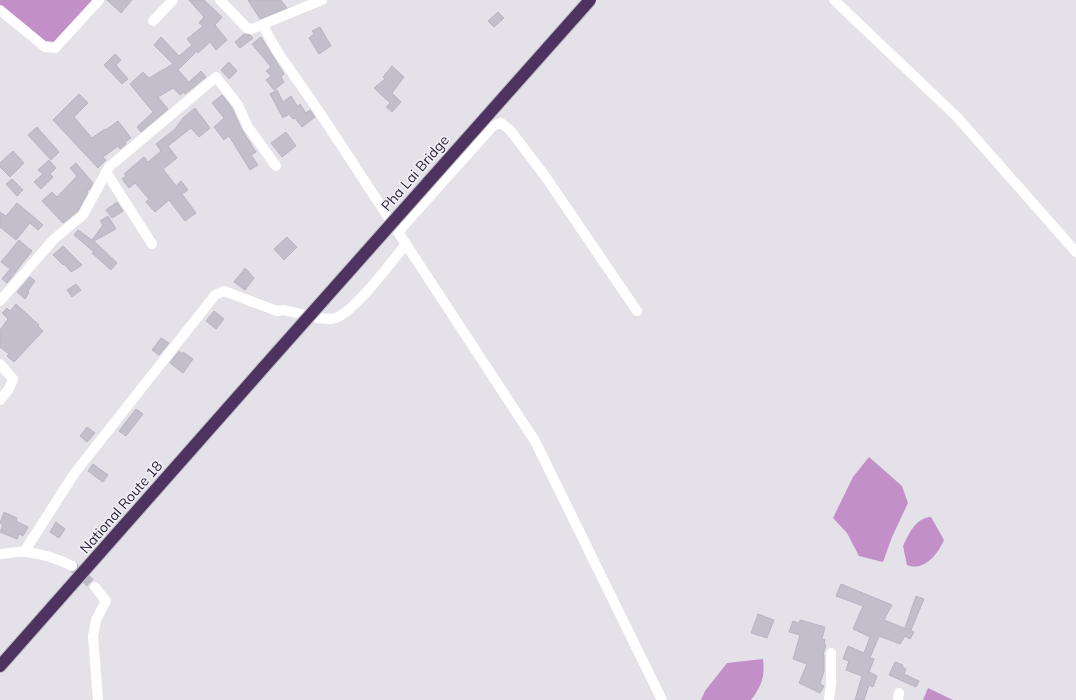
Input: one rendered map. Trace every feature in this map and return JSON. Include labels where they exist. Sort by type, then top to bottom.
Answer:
[{"type":"highway","name":"Pha Lai Bridge","points":[[264,367],[590,0]]},
{"type":"highway","name":"National Route 18","points":[[0,666],[264,367]]},
{"type":"street","points":[[0,10],[45,47],[50,49],[55,48],[99,0]]},
{"type":"street","points":[[153,21],[173,0]]},
{"type":"street","points":[[220,0],[249,29],[262,26],[322,0]]},
{"type":"street","points":[[834,0],[957,117],[1076,252]]},
{"type":"street","points":[[262,26],[277,52],[406,244],[535,441],[662,700]]},
{"type":"street","points":[[0,301],[54,239],[83,215],[106,172],[115,161],[216,77],[238,105],[248,127],[276,166]]},
{"type":"street","points":[[398,232],[493,126],[501,123],[510,130],[545,176],[637,311]]},
{"type":"street","points":[[106,172],[152,244]]},
{"type":"street","points":[[24,552],[74,474],[215,295],[224,291],[277,310],[284,310],[327,319],[336,318],[349,311],[406,244]]},
{"type":"street","points":[[0,364],[13,378],[9,389],[0,400]]},
{"type":"street","points":[[0,554],[24,552],[55,557],[72,566]]},
{"type":"street","points":[[95,587],[106,601],[93,630],[98,700]]},
{"type":"street","points":[[829,700],[831,683],[831,654]]},
{"type":"shaded area","points":[[0,0],[96,0],[55,42],[47,41],[42,44],[0,10]]},
{"type":"shaded area","points":[[869,457],[902,486],[908,503],[892,537],[883,562],[859,556],[847,533],[833,518],[853,477]]},
{"type":"shaded area","points":[[931,517],[944,540],[938,551],[925,564],[913,567],[907,565],[903,546],[913,527],[921,520]]},
{"type":"shaded area","points":[[763,659],[764,671],[762,681],[751,700],[701,700],[705,691],[727,663]]},
{"type":"shaded area","points":[[928,688],[953,700],[923,700]]},
{"type":"building","points":[[107,0],[132,0],[121,13]]},
{"type":"building","points":[[189,0],[204,0],[222,17],[215,25],[227,40],[216,50],[210,42],[198,53],[197,51],[178,70],[189,82],[201,71],[206,77],[185,94],[184,92],[180,95],[173,88],[158,97],[168,109],[141,132],[137,127],[153,112],[130,84],[143,72],[149,78],[173,64],[154,45],[161,37],[179,56],[192,45],[187,39],[203,26],[199,23],[204,17]]},
{"type":"building","points":[[248,0],[281,0],[287,8],[260,19]]},
{"type":"building","points":[[498,12],[504,18],[494,27],[488,21]]},
{"type":"building","points":[[320,27],[331,46],[319,54],[309,38],[314,34],[312,31]]},
{"type":"building","points":[[244,34],[250,35],[253,38],[240,48],[235,42]]},
{"type":"building","points":[[261,37],[284,74],[281,77],[284,82],[274,90],[266,80],[271,76],[266,71],[271,67],[252,44]]},
{"type":"building","points":[[115,54],[121,60],[116,65],[128,79],[122,84],[104,65]]},
{"type":"building","points":[[229,62],[237,71],[229,79],[221,70]]},
{"type":"building","points":[[392,66],[404,77],[392,93],[401,102],[392,112],[386,107],[390,103],[374,88],[385,79],[383,77]]},
{"type":"building","points":[[277,90],[283,102],[291,96],[298,107],[300,104],[306,113],[310,110],[315,117],[302,127],[295,118],[293,119],[289,114],[283,118],[270,94]]},
{"type":"building","points":[[79,94],[88,103],[74,117],[92,138],[118,121],[131,138],[125,142],[126,144],[120,149],[118,146],[103,157],[106,160],[98,168],[53,120]]},
{"type":"building","points":[[222,95],[232,108],[242,130],[256,152],[251,155],[258,165],[250,170],[229,136],[224,140],[214,127],[224,118],[212,103]]},
{"type":"building","points":[[195,108],[210,128],[199,137],[191,128],[168,146],[177,158],[163,169],[176,186],[181,181],[188,190],[182,194],[196,213],[185,221],[169,200],[155,212],[146,202],[149,199],[135,183],[129,188],[122,179],[126,176],[124,174],[144,157],[148,162],[161,151],[156,144],[175,129],[183,118]]},
{"type":"building","points":[[37,127],[59,152],[51,160],[28,135]]},
{"type":"building","points":[[286,132],[296,146],[282,157],[271,143]]},
{"type":"building","points":[[13,151],[24,163],[10,177],[0,167],[0,163]]},
{"type":"building","points":[[49,160],[56,168],[50,174],[53,177],[41,189],[34,182],[43,174],[38,170]]},
{"type":"building","points":[[76,163],[93,183],[90,189],[86,191],[88,192],[78,211],[63,223],[42,201],[52,192],[57,197],[77,176],[70,168]]},
{"type":"building","points":[[12,179],[23,190],[17,196],[6,184]]},
{"type":"building","points":[[117,202],[123,211],[112,218],[106,210]]},
{"type":"building","points":[[17,203],[43,225],[38,230],[30,223],[16,240],[0,227],[0,212],[6,216]]},
{"type":"building","points":[[108,216],[116,229],[94,241],[117,263],[111,270],[92,253],[94,252],[74,235],[78,230],[92,240],[103,225],[100,221]]},
{"type":"building","points":[[287,237],[297,247],[284,260],[274,249]]},
{"type":"building","points":[[19,240],[32,251],[7,283],[2,279],[10,269],[1,262]]},
{"type":"building","points":[[63,246],[82,265],[71,272],[53,255]]},
{"type":"building","points":[[245,268],[254,278],[245,290],[234,282]]},
{"type":"building","points":[[30,277],[35,281],[28,291],[29,292],[25,299],[17,292]]},
{"type":"building","points":[[76,284],[81,290],[72,297],[67,290]]},
{"type":"building","points":[[16,304],[39,325],[38,326],[43,331],[14,362],[7,356],[9,354],[0,347],[0,330],[8,319],[2,313],[7,308],[10,311]]},
{"type":"building","points":[[214,311],[224,319],[216,329],[206,321]]},
{"type":"building","points":[[161,338],[169,343],[159,355],[152,350]]},
{"type":"building","points":[[179,351],[193,359],[183,373],[170,363]]},
{"type":"building","points":[[136,409],[143,414],[126,436],[119,431]]},
{"type":"building","points":[[87,427],[95,433],[87,442],[80,436]]},
{"type":"building","points":[[93,464],[108,475],[103,482],[88,471]]},
{"type":"building","points":[[4,512],[17,518],[16,521],[28,527],[23,536],[19,534],[17,539],[0,532],[3,525],[0,523]]},
{"type":"building","points":[[56,522],[65,529],[59,538],[50,532]]},
{"type":"building","points":[[841,584],[892,605],[884,620],[914,632],[910,639],[905,636],[900,644],[879,636],[870,658],[874,659],[869,672],[877,676],[873,687],[869,685],[864,700],[855,700],[862,676],[846,670],[849,661],[843,659],[848,646],[864,653],[870,637],[853,629],[863,606],[836,596]]},
{"type":"building","points":[[916,596],[924,599],[911,630],[905,628]]},
{"type":"building","points":[[758,614],[774,620],[767,638],[751,633]]},
{"type":"building","points":[[800,620],[825,627],[822,639],[825,640],[824,644],[826,645],[823,654],[824,671],[820,684],[824,686],[820,693],[799,683],[807,664],[793,659],[800,635],[789,632],[793,621],[799,623]]},
{"type":"building","points":[[895,662],[903,665],[902,667],[906,669],[904,674],[919,681],[916,687],[889,675]]},
{"type":"tunnel","points":[[72,566],[95,587]]}]
